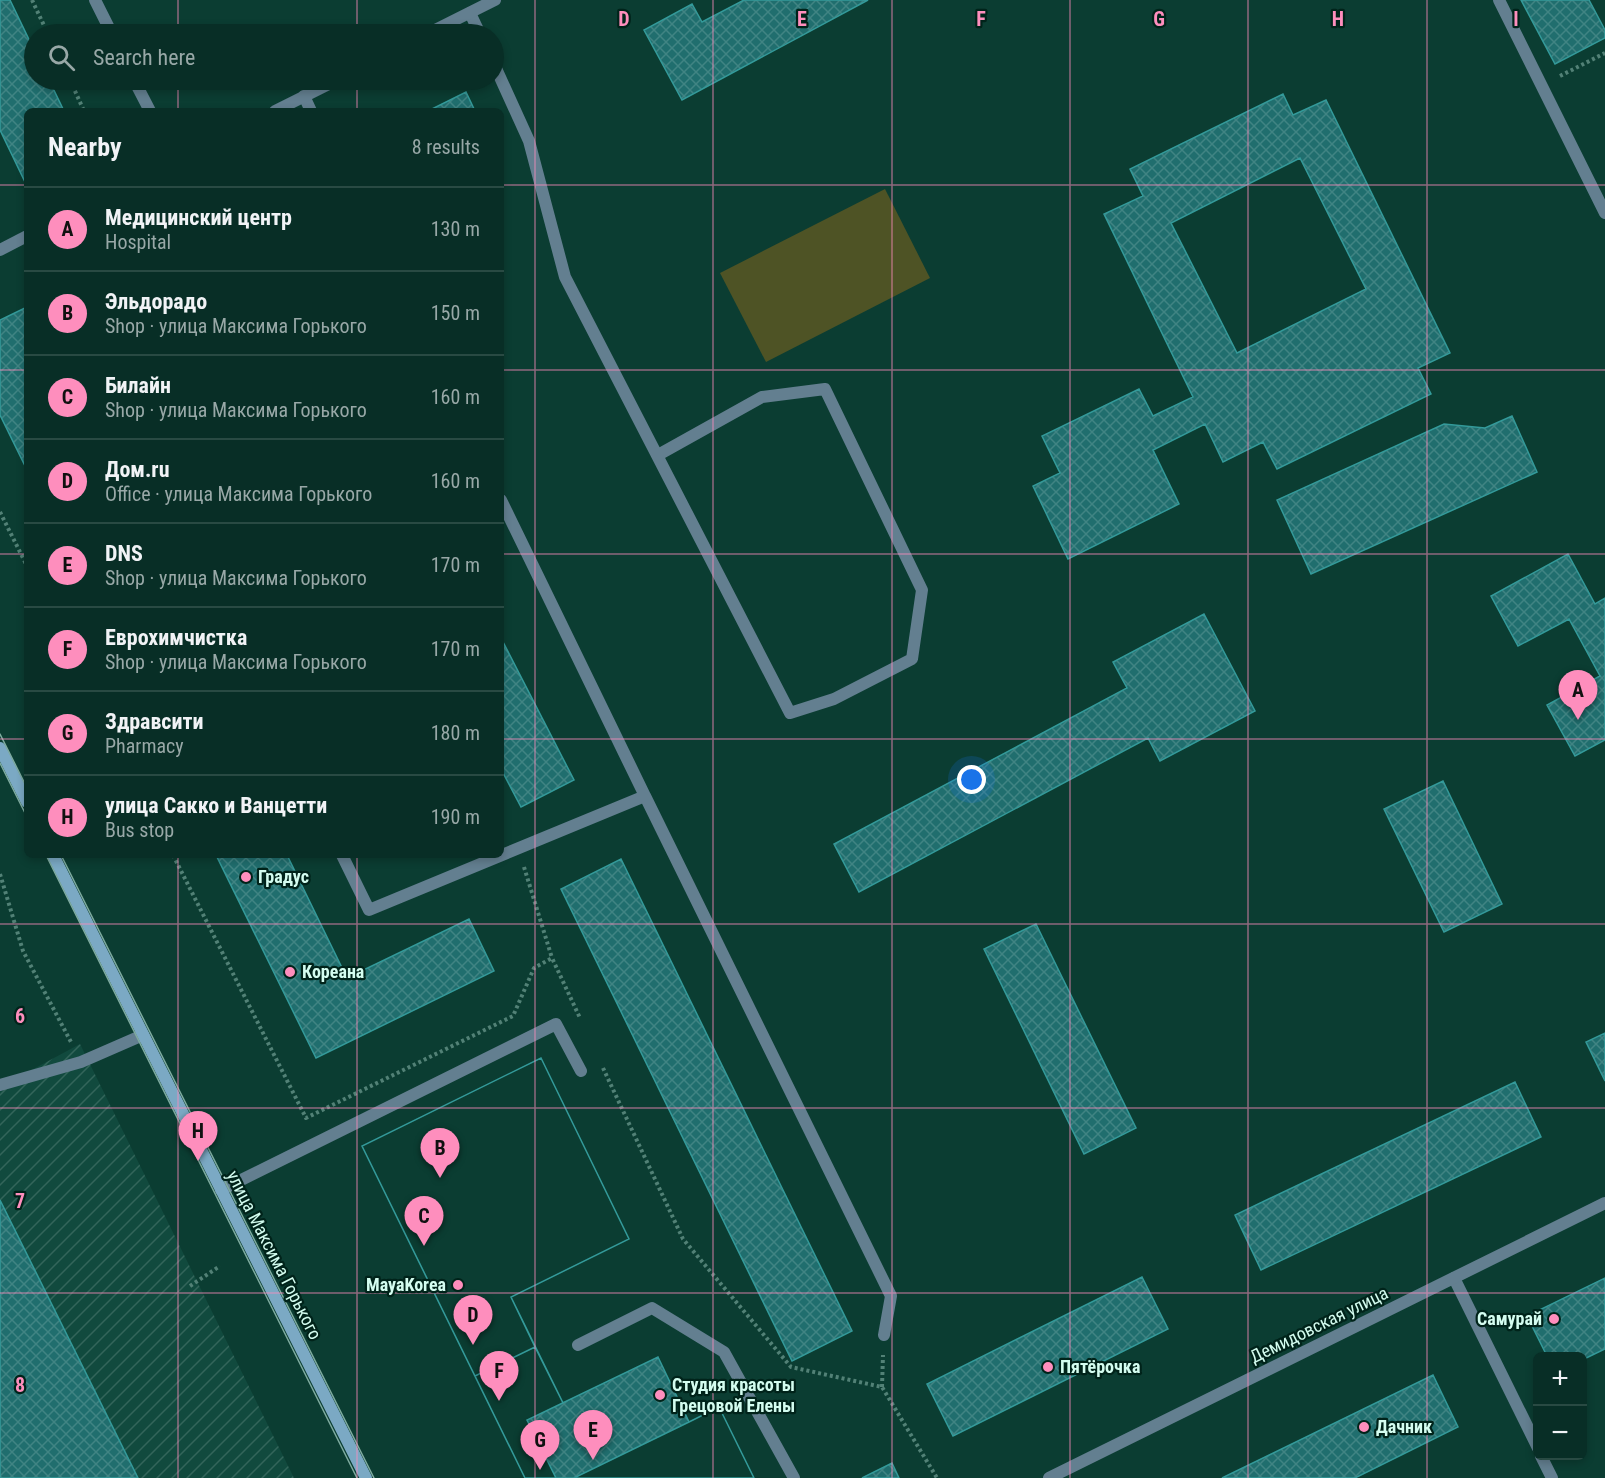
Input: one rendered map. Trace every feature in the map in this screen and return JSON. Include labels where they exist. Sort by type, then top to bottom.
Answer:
[{"type":"main road","points":[[0,748],[24,796]]},
{"type":"main road","name":"улица Максима Горького","points":[[54,858],[366,1478]]},
{"type":"street","points":[[95,0],[107,24]]},
{"type":"street","points":[[447,24],[495,0]]},
{"type":"street","points":[[1499,0],[1605,213]]},
{"type":"street","points":[[470,13],[475,24]]},
{"type":"street","points":[[504,86],[529,141],[565,277],[790,713],[834,699],[912,659],[922,590],[825,389],[762,397],[658,455]]},
{"type":"street","points":[[140,90],[149,108]]},
{"type":"street","points":[[281,108],[317,90]]},
{"type":"street","points":[[304,96],[310,108]]},
{"type":"street","points":[[0,250],[24,238]]},
{"type":"street","points":[[504,506],[891,1296],[884,1335]]},
{"type":"street","points":[[504,854],[645,796]]},
{"type":"street","points":[[343,858],[369,910],[494,858]]},
{"type":"street","points":[[221,1190],[556,1024],[581,1071]]},
{"type":"street","points":[[0,1085],[81,1062],[143,1035]]},
{"type":"street","name":"Демидовская улица","points":[[1049,1478],[1605,1203]]},
{"type":"street","points":[[1454,1278],[1533,1438]]},
{"type":"street","points":[[578,1345],[652,1308],[724,1352],[794,1478]]},
{"type":"street","points":[[1543,1460],[1552,1478]]},
{"type":"path","points":[[32,0],[43,24]]},
{"type":"path","points":[[1542,86],[1605,53]]},
{"type":"path","points":[[75,90],[83,108]]},
{"type":"path","points":[[0,512],[24,560]]},
{"type":"path","points":[[518,848],[552,958],[582,1023]]},
{"type":"path","points":[[175,858],[306,1119],[513,1016],[534,968],[552,958]]},
{"type":"path","points":[[0,874],[23,951],[81,1062]]},
{"type":"path","points":[[602,1066],[683,1239],[790,1368],[882,1387]]},
{"type":"path","points":[[190,1286],[219,1266]]},
{"type":"path","points":[[884,1335],[882,1387],[938,1478]]},
{"type":"shaded area","points":[[80,1044],[294,1478],[0,1478],[0,1087]]},
{"type":"green space","points":[[885,189],[930,278],[766,362],[720,273]]},
{"type":"building","points":[[0,0],[10,0],[24,29],[24,90],[54,90],[63,108],[24,108],[24,180],[0,130]]},
{"type":"building","points":[[744,0],[868,0],[682,100],[644,30],[692,4],[702,22]]},
{"type":"building","points":[[1521,0],[1589,0],[1605,30],[1605,38],[1555,64]]},
{"type":"building","points":[[466,92],[474,108],[434,108]]},
{"type":"building","points":[[1283,94],[1293,115],[1326,100],[1450,353],[1418,368],[1431,394],[1277,469],[1263,442],[1223,462],[1205,424],[1153,450],[1179,504],[1068,559],[1033,486],[1060,473],[1042,436],[1139,389],[1153,416],[1193,397],[1104,214],[1143,196],[1130,169]],"holes":[[[1300,158],[1366,289],[1237,353],[1171,223]]]},
{"type":"building","points":[[24,308],[24,464],[0,415],[0,320]]},
{"type":"building","points":[[1512,416],[1537,472],[1311,574],[1277,500],[1444,424],[1485,428]]},
{"type":"building","points":[[1568,554],[1595,604],[1605,598],[1605,740],[1575,756],[1547,705],[1600,676],[1569,619],[1518,646],[1491,596]]},
{"type":"building","points":[[1204,614],[1255,711],[1160,761],[1148,738],[859,892],[834,844],[1127,688],[1113,662]]},
{"type":"building","points":[[504,644],[574,780],[521,807],[504,775]]},
{"type":"building","points":[[1443,781],[1502,904],[1444,932],[1384,809]]},
{"type":"building","points":[[217,858],[288,858],[347,978],[469,919],[494,971],[316,1058]]},
{"type":"building","points":[[621,859],[852,1331],[792,1361],[561,889]]},
{"type":"building","points":[[1036,924],[1136,1128],[1084,1154],[984,949]]},
{"type":"building","points":[[1605,1033],[1605,1081],[1586,1042]]},
{"type":"building","points":[[541,1058],[629,1239],[511,1297],[535,1347],[475,1376],[362,1146]]},
{"type":"building","points":[[541,1058],[629,1239],[511,1297],[563,1403],[527,1420],[556,1478],[525,1478],[362,1146]]},
{"type":"building","points":[[1515,1082],[1541,1137],[1261,1270],[1235,1215]]},
{"type":"building","points":[[0,1200],[138,1478],[0,1478]]},
{"type":"building","points":[[1142,1277],[1168,1329],[953,1436],[927,1384]]},
{"type":"building","points":[[1605,1278],[1605,1349],[1587,1358],[1587,1352],[1545,1352],[1527,1316]]},
{"type":"building","points":[[535,1347],[563,1403],[527,1420],[556,1478],[525,1478],[475,1376]]},
{"type":"building","points":[[658,1357],[689,1422],[574,1478],[556,1478],[527,1420]]},
{"type":"building","points":[[1433,1375],[1458,1427],[1355,1478],[1222,1478]]},
{"type":"building","points":[[719,1407],[754,1478],[574,1478],[689,1422]]},
{"type":"building","points":[[719,1407],[754,1478],[574,1478],[689,1422]]},
{"type":"building","points":[[892,1463],[899,1478],[862,1478]]},
{"type":"tram line","points":[[0,734],[24,782]]},
{"type":"tram line","points":[[0,763],[24,811]]},
{"type":"tram line","points":[[47,858],[357,1478]]},
{"type":"tram line","points":[[63,858],[374,1478]]},
{"type":"place","name":"Медицинский центр","points":[[1578,720]]},
{"type":"place","name":"Градус","points":[[246,877]]},
{"type":"place","name":"Кореана","points":[[290,972]]},
{"type":"place","name":"улица Сакко и Ванцетти","points":[[198,1161]]},
{"type":"place","name":"Эльдорадо","points":[[440,1178]]},
{"type":"place","name":"Билайн","points":[[424,1246]]},
{"type":"place","name":"MayaKorea","points":[[458,1285]]},
{"type":"place","name":"Самурай","points":[[1554,1319]]},
{"type":"place","name":"Дом.ru","points":[[473,1345]]},
{"type":"place","name":"Пятёрочка","points":[[1048,1367]]},
{"type":"place","name":"Студия красоты Грецовой Елены","points":[[660,1395]]},
{"type":"place","name":"Еврохимчистка","points":[[499,1401]]},
{"type":"place","name":"Дачник","points":[[1364,1427]]},
{"type":"place","name":"DNS","points":[[593,1460]]},
{"type":"place","name":"Здравсити","points":[[540,1470]]}]
